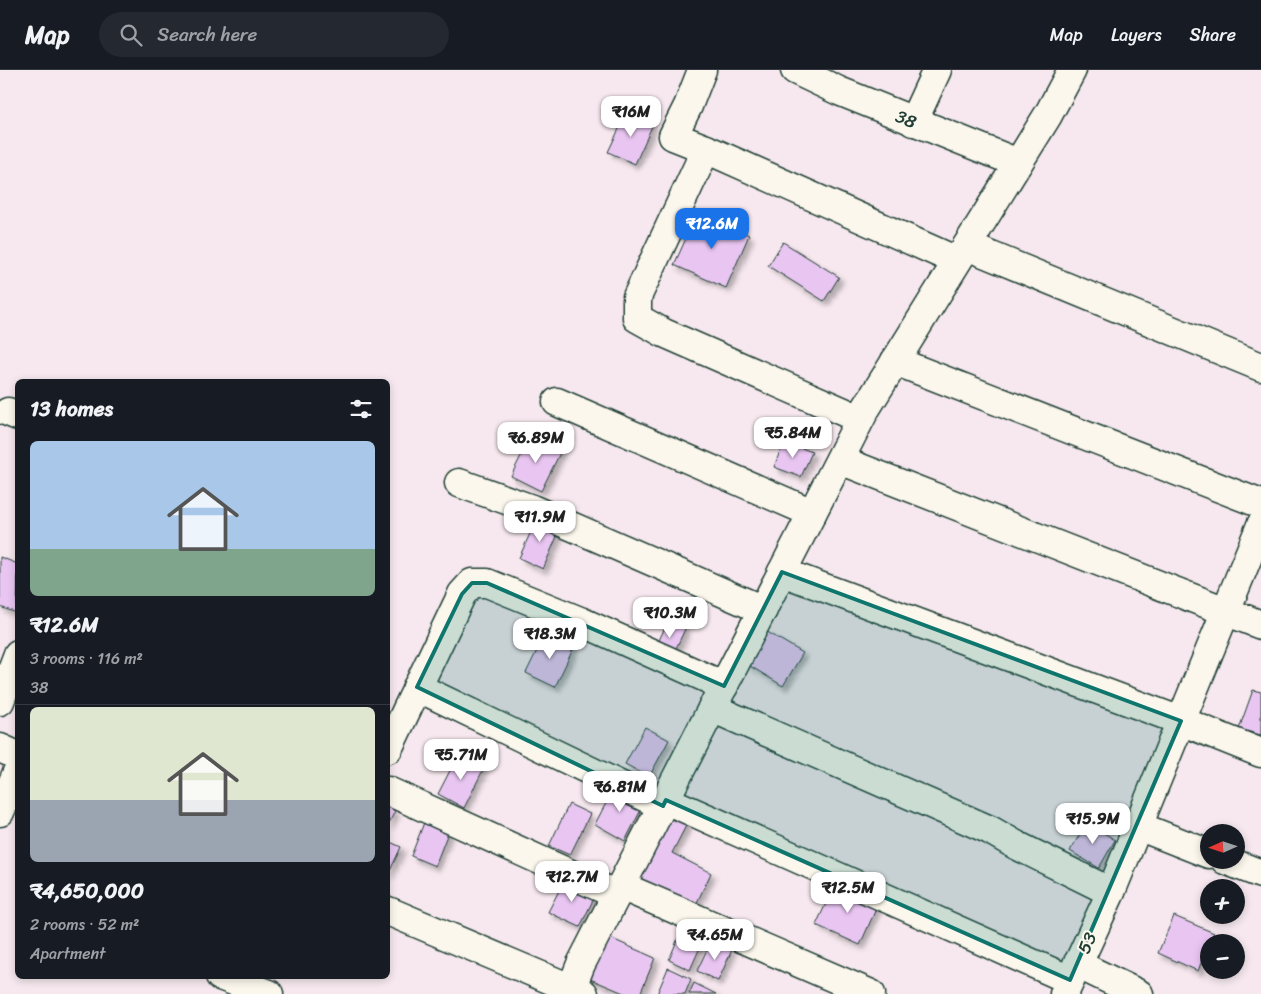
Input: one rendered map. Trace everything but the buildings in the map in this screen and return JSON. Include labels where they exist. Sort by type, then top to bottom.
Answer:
[{"type":"street","points":[[702,70],[688,106],[673,136],[962,254],[1261,367]]},
{"type":"street","points":[[913,122],[937,70]]},
{"type":"street","points":[[390,912],[575,992],[581,964],[860,419],[1048,115],[1072,70]]},
{"type":"street","name":"38","points":[[807,72],[839,91],[1018,164]]},
{"type":"street","points":[[706,149],[637,297],[637,318],[664,333],[860,419]]},
{"type":"street","points":[[895,361],[1261,504]]},
{"type":"street","points":[[557,402],[812,513]]},
{"type":"street","points":[[840,460],[1261,625]]},
{"type":"street","points":[[460,483],[532,509],[763,610]]},
{"type":"street","name":"53","points":[[1070,979],[1111,892],[1261,524]]},
{"type":"street","points":[[782,572],[1181,721],[1261,753]]},
{"type":"street","points":[[390,745],[462,594],[472,583],[487,583],[580,621],[718,697],[990,830],[1111,892]]},
{"type":"street","points":[[0,700],[15,662]]},
{"type":"street","points":[[417,687],[664,803],[1070,979],[1139,994]]},
{"type":"street","points":[[0,748],[15,755]]},
{"type":"street","points":[[0,812],[15,777]]},
{"type":"street","points":[[390,792],[619,891],[871,994]]},
{"type":"street","points":[[1138,826],[1200,850]]},
{"type":"street","points":[[1245,868],[1261,874]]},
{"type":"street","points":[[228,979],[269,994]]},
{"type":"highlighted area","points":[[782,572],[1181,721],[1070,980],[666,800],[663,806],[417,687],[462,594],[472,583],[487,583],[724,686]]}]
